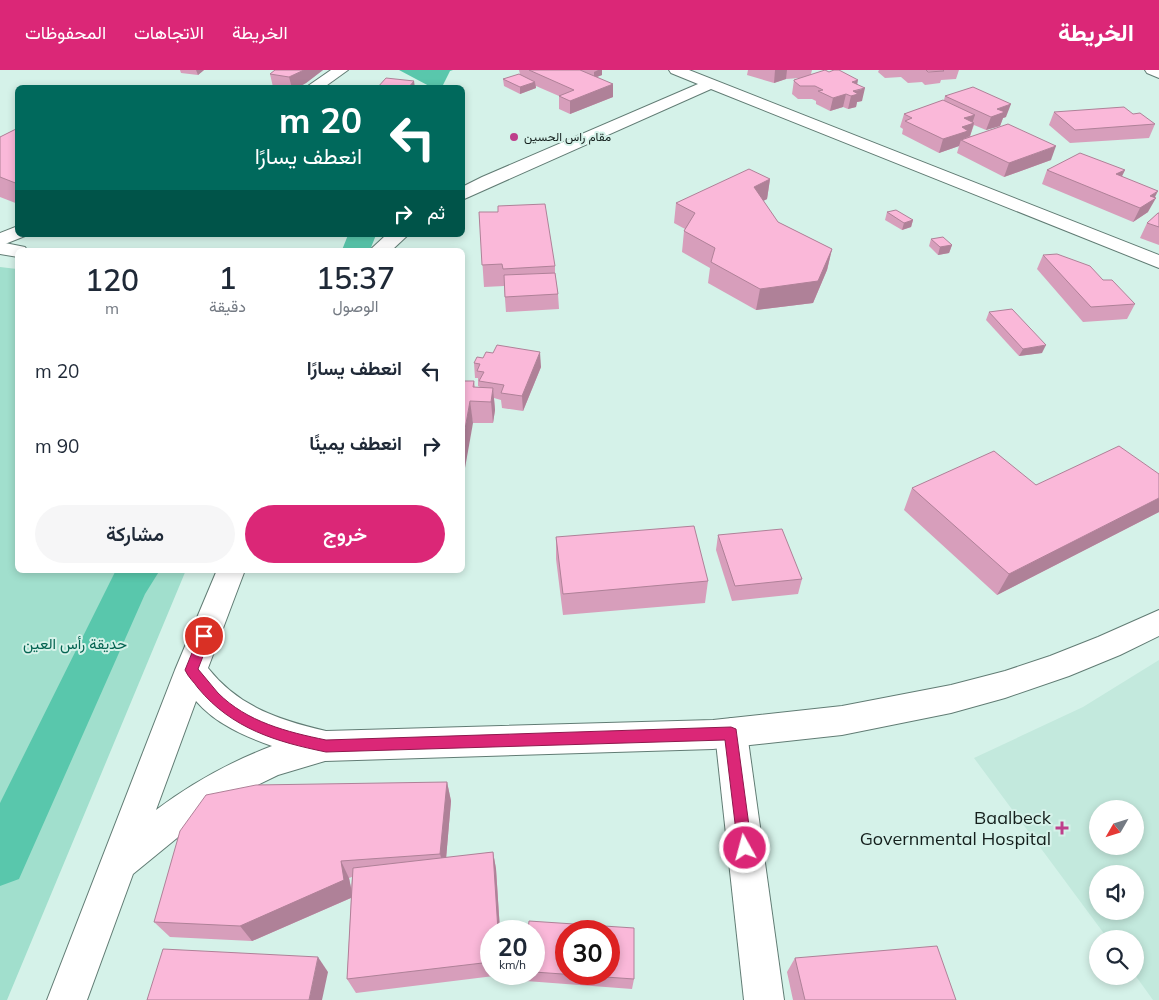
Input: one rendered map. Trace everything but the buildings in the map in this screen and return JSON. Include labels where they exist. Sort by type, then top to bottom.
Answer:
[{"type":"street","points":[[317,85],[341,70]]},
{"type":"street","points":[[676,70],[1159,262]]},
{"type":"street","points":[[1152,70],[1159,74]]},
{"type":"street","points":[[465,193],[488,181],[711,84]]},
{"type":"street","points":[[0,240],[15,233]]},
{"type":"street","points":[[382,248],[396,237]]},
{"type":"street","points":[[0,248],[15,250]]},
{"type":"street","points":[[67,1000],[191,670],[230,573]]},
{"type":"street","points":[[191,670],[214,697],[244,720],[283,737],[326,746],[731,733],[841,721],[945,701],[1040,674],[1123,641],[1159,622]]},
{"type":"street","points":[[731,733],[764,1000]]},
{"type":"street","points":[[120,863],[168,820],[220,786],[273,761],[326,746]]},
{"type":"shaded area","points":[[399,70],[453,70],[450,71],[443,85],[427,85]]},
{"type":"shaded area","name":"Baalbeck Governmental Hospital","points":[[1159,660],[1159,1000],[1153,1000],[1142,985],[1144,985],[1144,930],[1101,930],[1094,920],[1144,920],[1144,865],[1089,865],[1089,913],[974,758],[1083,707]]},
{"type":"green space","name":"حديقة رأس العين","points":[[0,267],[15,269],[15,573],[185,573],[7,1000],[0,1000]]},
{"type":"waterway","points":[[357,248],[361,237]]},
{"type":"waterway","points":[[0,860],[127,587],[137,573]]},
{"type":"place","name":"مقام راس الحسين","points":[[514,137]]},
{"type":"place","name":"Baalbeck Governmental Hospital","points":[[1062,828]]},
{"type":"route","points":[[204,636],[191,670],[214,697],[244,720],[283,737],[326,746],[731,733],[745,848]]}]
